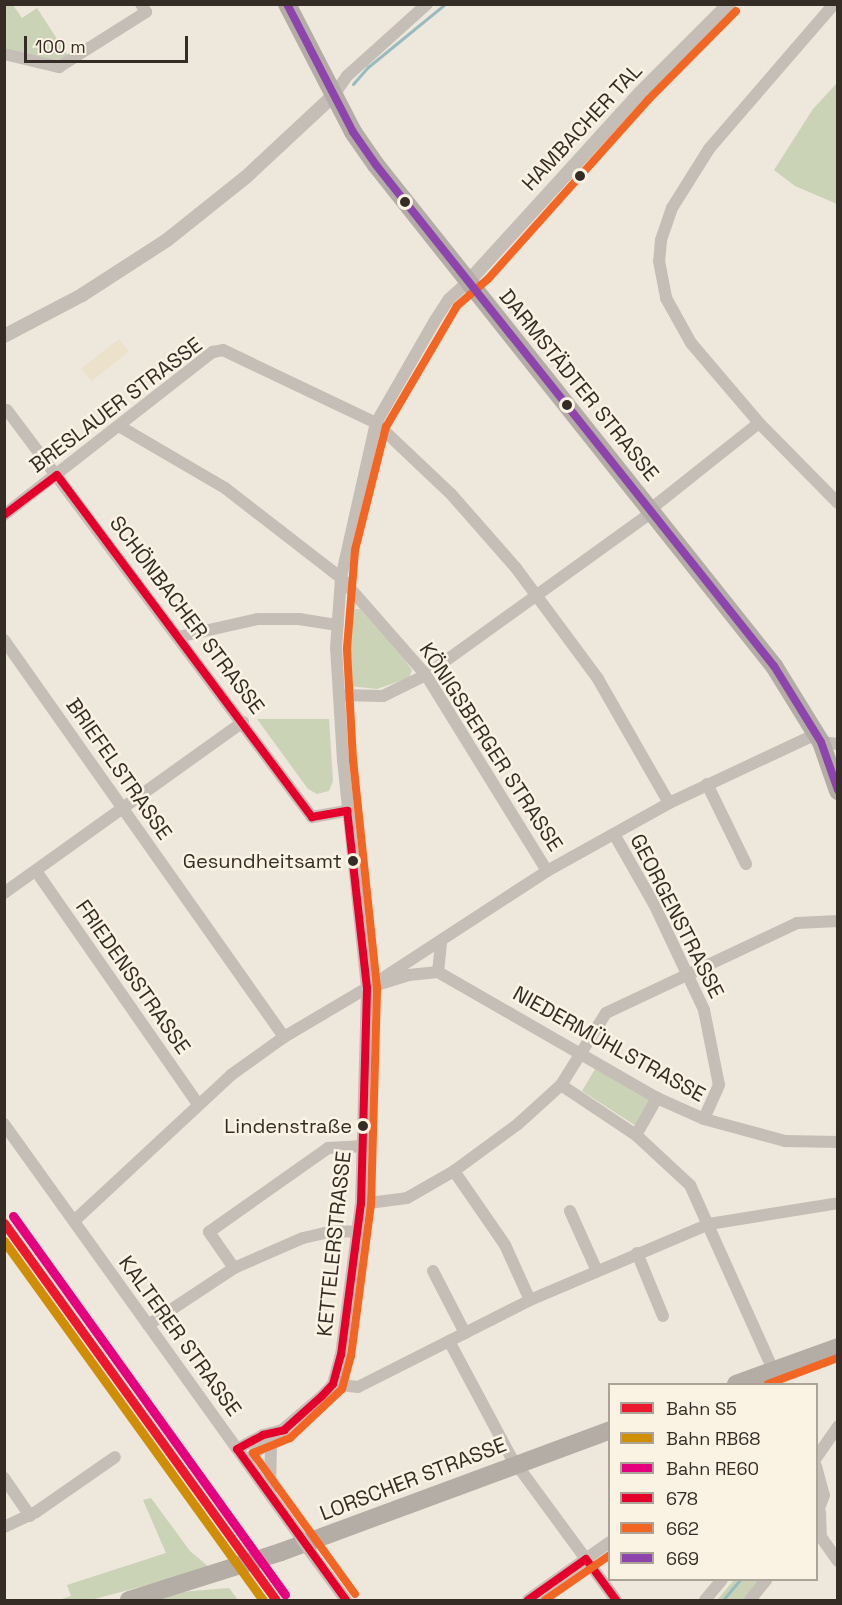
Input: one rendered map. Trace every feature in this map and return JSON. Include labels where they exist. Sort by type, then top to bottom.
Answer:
[{"type":"main road","name":"DARMSTÄDTER STRASSE","points":[[287,4],[333,96],[376,165],[774,666],[825,740],[837,791]]},
{"type":"main road","points":[[756,1381],[772,1370],[837,1347]]},
{"type":"main road","name":"LORSCHER STRASSE","points":[[129,1600],[281,1552],[608,1430]]},
{"type":"street","points":[[4,336],[82,295],[167,240],[246,177],[333,96],[347,76],[427,4]]},
{"type":"street","name":"HAMBACHER TAL","points":[[468,282],[640,93],[729,4]]},
{"type":"street","points":[[834,4],[709,149],[672,208],[661,240],[660,273],[672,311],[691,343],[759,423],[837,503]]},
{"type":"street","points":[[4,54],[59,67],[144,8]]},
{"type":"street","name":"KETTELERSTRASSE","points":[[333,1384],[341,1355],[361,1204],[367,988],[347,811],[339,695],[338,625],[341,578],[376,423],[449,299],[468,282]]},
{"type":"street","name":"BRESLAUER STRASSE","points":[[4,515],[213,352],[223,350],[376,423]]},
{"type":"street","name":"SCHÖNBACHER STRASSE","points":[[7,410],[312,817],[347,811]]},
{"type":"street","points":[[376,423],[451,494],[537,595],[598,679],[669,803]]},
{"type":"street","points":[[339,695],[382,696],[426,675],[651,511],[759,423]]},
{"type":"street","name":"KÖNIGSBERGER STRASSE","points":[[119,426],[225,488],[341,578],[426,675],[548,871]]},
{"type":"street","points":[[178,637],[258,619],[299,619],[338,625]]},
{"type":"street","name":"BRIEFELSTRASSE","points":[[4,640],[284,1037]]},
{"type":"street","points":[[4,893],[243,722]]},
{"type":"street","points":[[74,1221],[118,1183],[198,1104],[284,1037],[441,942],[548,871],[669,803],[707,784],[825,740]]},
{"type":"street","points":[[707,784],[746,864]]},
{"type":"street","name":"GEORGENSTRASSE","points":[[615,834],[704,1010],[719,1085],[704,1119]]},
{"type":"street","name":"FRIEDENSSTRASSE","points":[[36,871],[198,1104]]},
{"type":"street","points":[[361,1204],[407,1198],[454,1171],[518,1124],[561,1085],[606,1013],[797,923],[837,921]]},
{"type":"street","points":[[367,988],[409,975],[438,972],[441,942]]},
{"type":"street","name":"NIEDERMÜHLSTRASSE","points":[[438,972],[657,1098],[704,1119],[791,1142],[837,1142]]},
{"type":"street","points":[[561,1085],[636,1135],[684,1176],[709,1224],[772,1370]]},
{"type":"street","points":[[636,1135],[657,1098]]},
{"type":"street","name":"KALTERER STRASSE","points":[[4,1124],[346,1600]]},
{"type":"street","points":[[234,1268],[209,1232],[328,1148],[364,1146]]},
{"type":"street","points":[[454,1171],[505,1245],[530,1300]]},
{"type":"street","points":[[246,1461],[271,1444],[333,1384],[358,1387],[530,1300],[709,1224],[837,1203]]},
{"type":"street","points":[[570,1211],[597,1271]]},
{"type":"street","points":[[148,1325],[234,1268],[303,1238],[333,1231],[357,1232]]},
{"type":"street","points":[[637,1253],[663,1316]]},
{"type":"street","points":[[433,1271],[465,1333]]},
{"type":"street","points":[[449,1341],[494,1429],[616,1600]]},
{"type":"street","points":[[818,1455],[837,1426]]},
{"type":"street","points":[[237,1449],[263,1435],[284,1430]]},
{"type":"street","points":[[270,1495],[271,1444]]},
{"type":"street","points":[[4,1527],[30,1516],[115,1457]]},
{"type":"street","points":[[818,1473],[824,1495],[818,1514],[820,1538],[837,1561]]},
{"type":"street","points":[[4,1478],[30,1516]]},
{"type":"street","points":[[528,1600],[608,1543]]},
{"type":"street","points":[[705,1600],[721,1581]]},
{"type":"street","points":[[750,1600],[765,1581]]},
{"type":"green space","points":[[5,5],[13,5],[22,18],[37,8],[68,56],[58,62],[5,51]]},
{"type":"green space","points":[[837,83],[837,204],[795,186],[774,170],[813,109]]},
{"type":"green space","points":[[353,609],[360,609],[404,659],[412,670],[409,678],[377,689],[350,686],[349,615]]},
{"type":"green space","points":[[257,719],[329,719],[333,781],[329,791],[317,794],[308,789]]},
{"type":"green space","points":[[595,1069],[652,1099],[636,1126],[582,1091]]},
{"type":"green space","points":[[151,1498],[190,1551],[210,1568],[91,1600],[59,1600],[71,1596],[67,1585],[166,1553],[143,1500]]},
{"type":"green space","points":[[733,1581],[763,1581],[745,1600],[717,1600]]},
{"type":"green space","points":[[229,1588],[238,1600],[154,1600],[180,1592]]},
{"type":"shaded area","points":[[119,339],[129,352],[91,381],[81,369]]},
{"type":"waterway","points":[[353,84],[368,67],[445,4]]},
{"type":"waterway","points":[[723,1600],[739,1581]]},
{"type":"rail line","name":"RE60","points":[[13,1216],[285,1594]]},
{"type":"rail line","name":"S5","points":[[4,1223],[276,1600]]},
{"type":"rail line","name":"RB68","points":[[4,1241],[263,1600]]},
{"type":"transit line","name":"669","points":[[287,4],[353,132],[376,165],[774,666],[821,742],[838,790]]},
{"type":"transit line","name":"662","points":[[355,1594],[253,1453],[290,1438],[342,1389],[351,1356],[371,1205],[377,988],[353,760],[347,648],[355,550],[386,427],[457,306],[488,279],[648,100],[736,11]]},
{"type":"transit line","name":"678","points":[[57,475],[312,817],[347,811]]},
{"type":"transit line","name":"678","points":[[4,515],[57,475]]},
{"type":"transit line","name":"678","points":[[346,1600],[237,1449],[263,1435],[284,1430],[322,1396],[333,1384],[341,1355],[361,1204],[367,988],[347,811]]},
{"type":"transit line","name":"662","points":[[771,1383],[838,1358]]},
{"type":"transit line","name":"662","points":[[545,1600],[608,1556]]},
{"type":"transit line","name":"678","points":[[586,1559],[616,1600]]},
{"type":"transit line","name":"678","points":[[528,1600],[586,1559]]},
{"type":"place","name":"Gesundheitsamt","points":[[353,861]]},
{"type":"place","name":"Lindenstraße","points":[[363,1126]]}]
